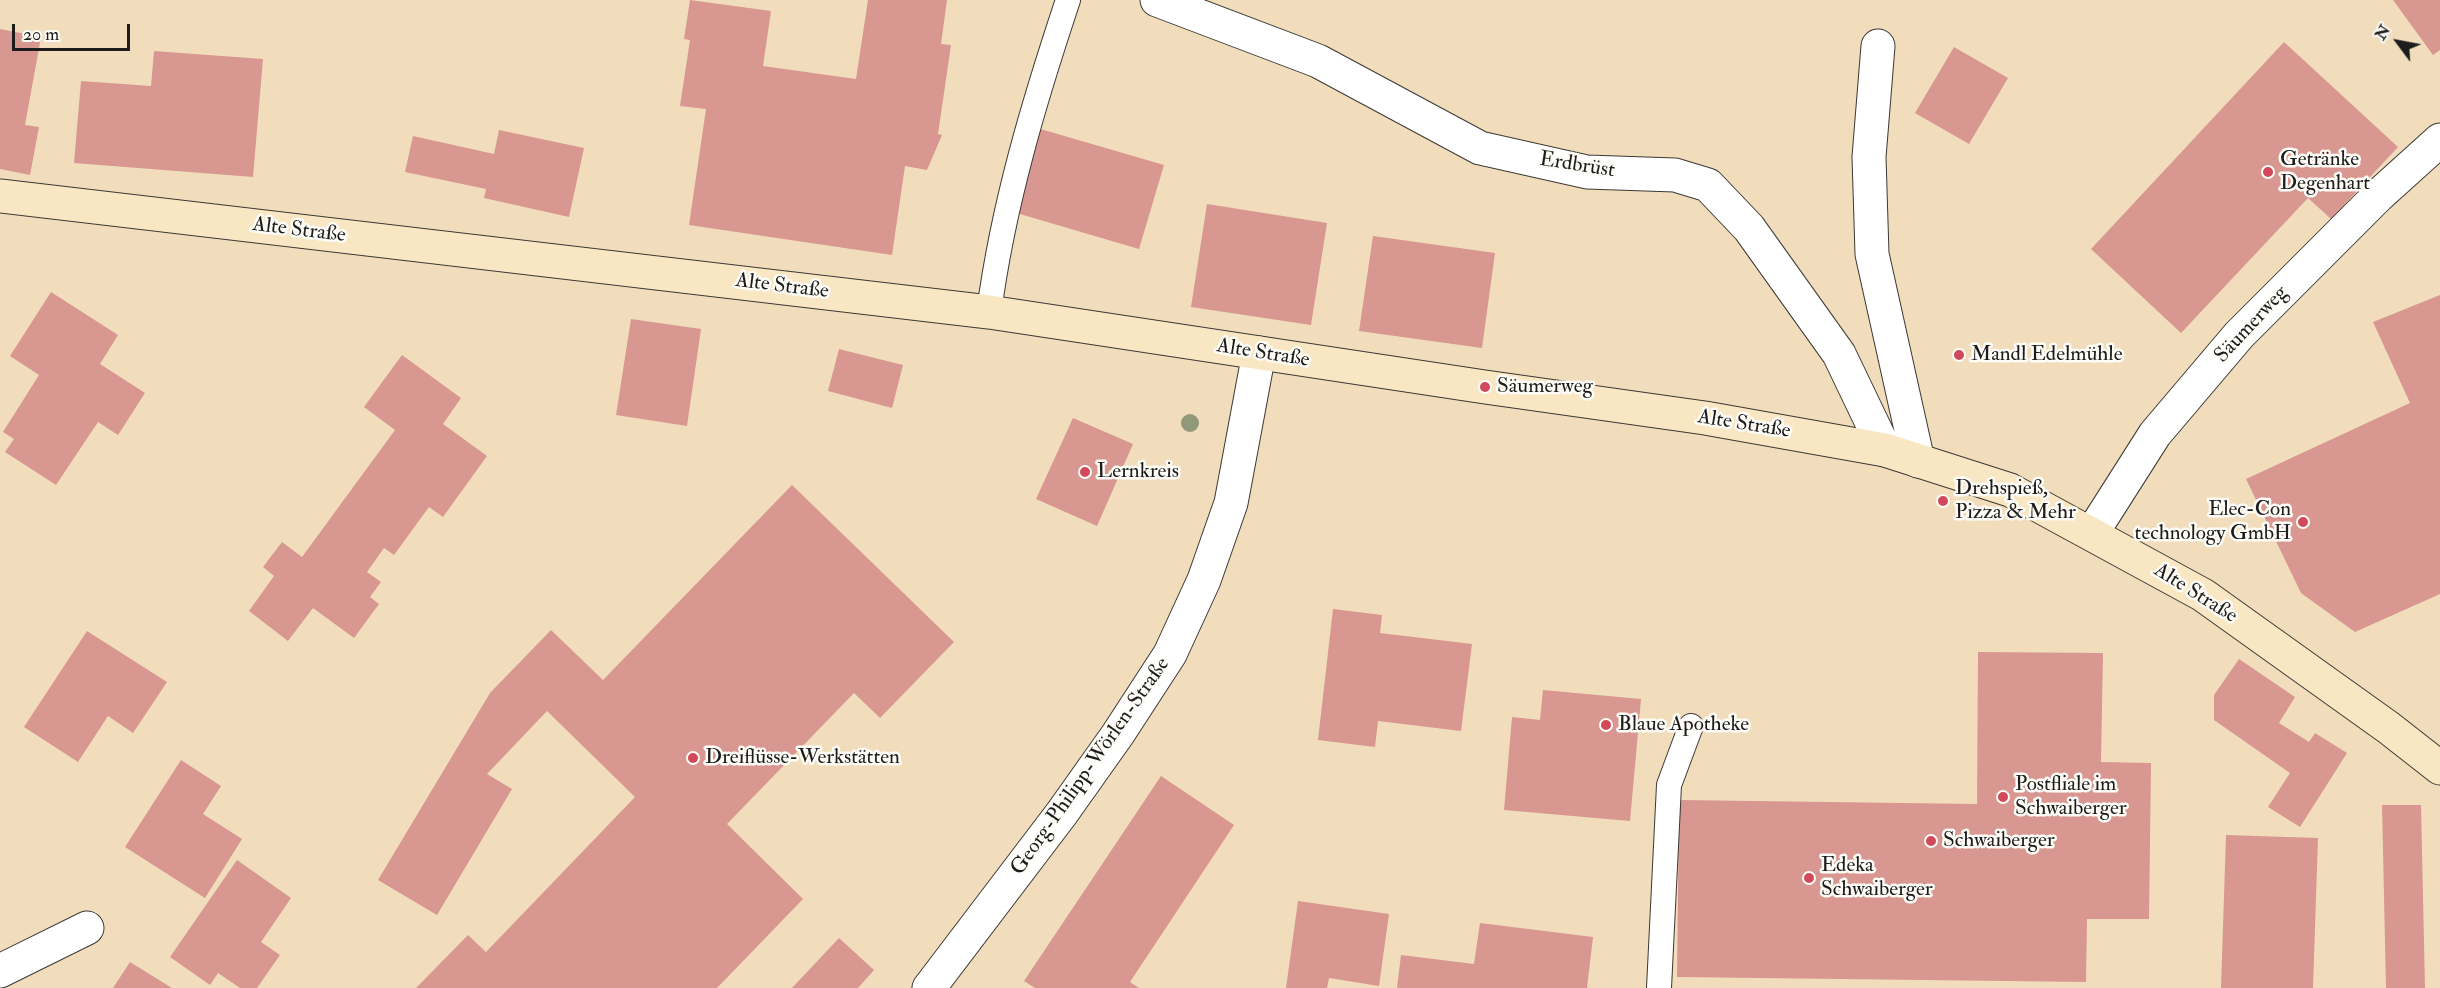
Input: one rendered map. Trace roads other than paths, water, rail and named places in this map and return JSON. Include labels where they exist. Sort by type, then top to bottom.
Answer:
[{"type":"street","name":"Erdbrüst","points":[[1157,0],[1318,61],[1480,148],[1587,172],[1676,175],[1708,185],[1749,228],[1839,354],[1885,450]]},
{"type":"street","points":[[1878,46],[1869,157],[1872,254],[1918,461]]},
{"type":"street","name":"Säumerweg","points":[[2092,533],[2155,434],[2239,335],[2378,196],[2440,140]]},
{"type":"street","name":"Alte Straße","points":[[0,196],[989,312],[1705,418],[1885,450],[2010,490],[2203,595],[2389,728],[2440,768]]},
{"type":"street","name":"Georg-Philipp-Wörlen-Straße","points":[[929,988],[1062,813],[1118,734],[1170,654],[1204,580],[1230,503],[1258,353]]},
{"type":"street","points":[[0,971],[87,927]]},
{"type":"lane","points":[[989,312],[995,262],[1030,114],[1068,0]]},
{"type":"lane","points":[[1659,988],[1669,785],[1691,726]]},
{"type":"place","name":"Getränke Degenhart","points":[[2268,172]]},
{"type":"place","name":"Mandl Edelmühle","points":[[1959,355]]},
{"type":"place","name":"Säumerweg","points":[[1485,387]]},
{"type":"place","name":"Lernkreis","points":[[1085,472]]},
{"type":"place","name":"Drehspieß, Pizza & Mehr","points":[[1943,501]]},
{"type":"place","name":"Elec-Con technology GmbH","points":[[2303,522]]},
{"type":"place","name":"Blaue Apotheke","points":[[1606,725]]},
{"type":"place","name":"Dreiflüsse-Werkstätten","points":[[693,758]]},
{"type":"place","name":"Postfliale im Schwaiberger","points":[[2003,797]]},
{"type":"place","name":"Schwaiberger","points":[[1931,841]]},
{"type":"place","name":"Edeka Schwaiberger","points":[[1809,878]]}]
